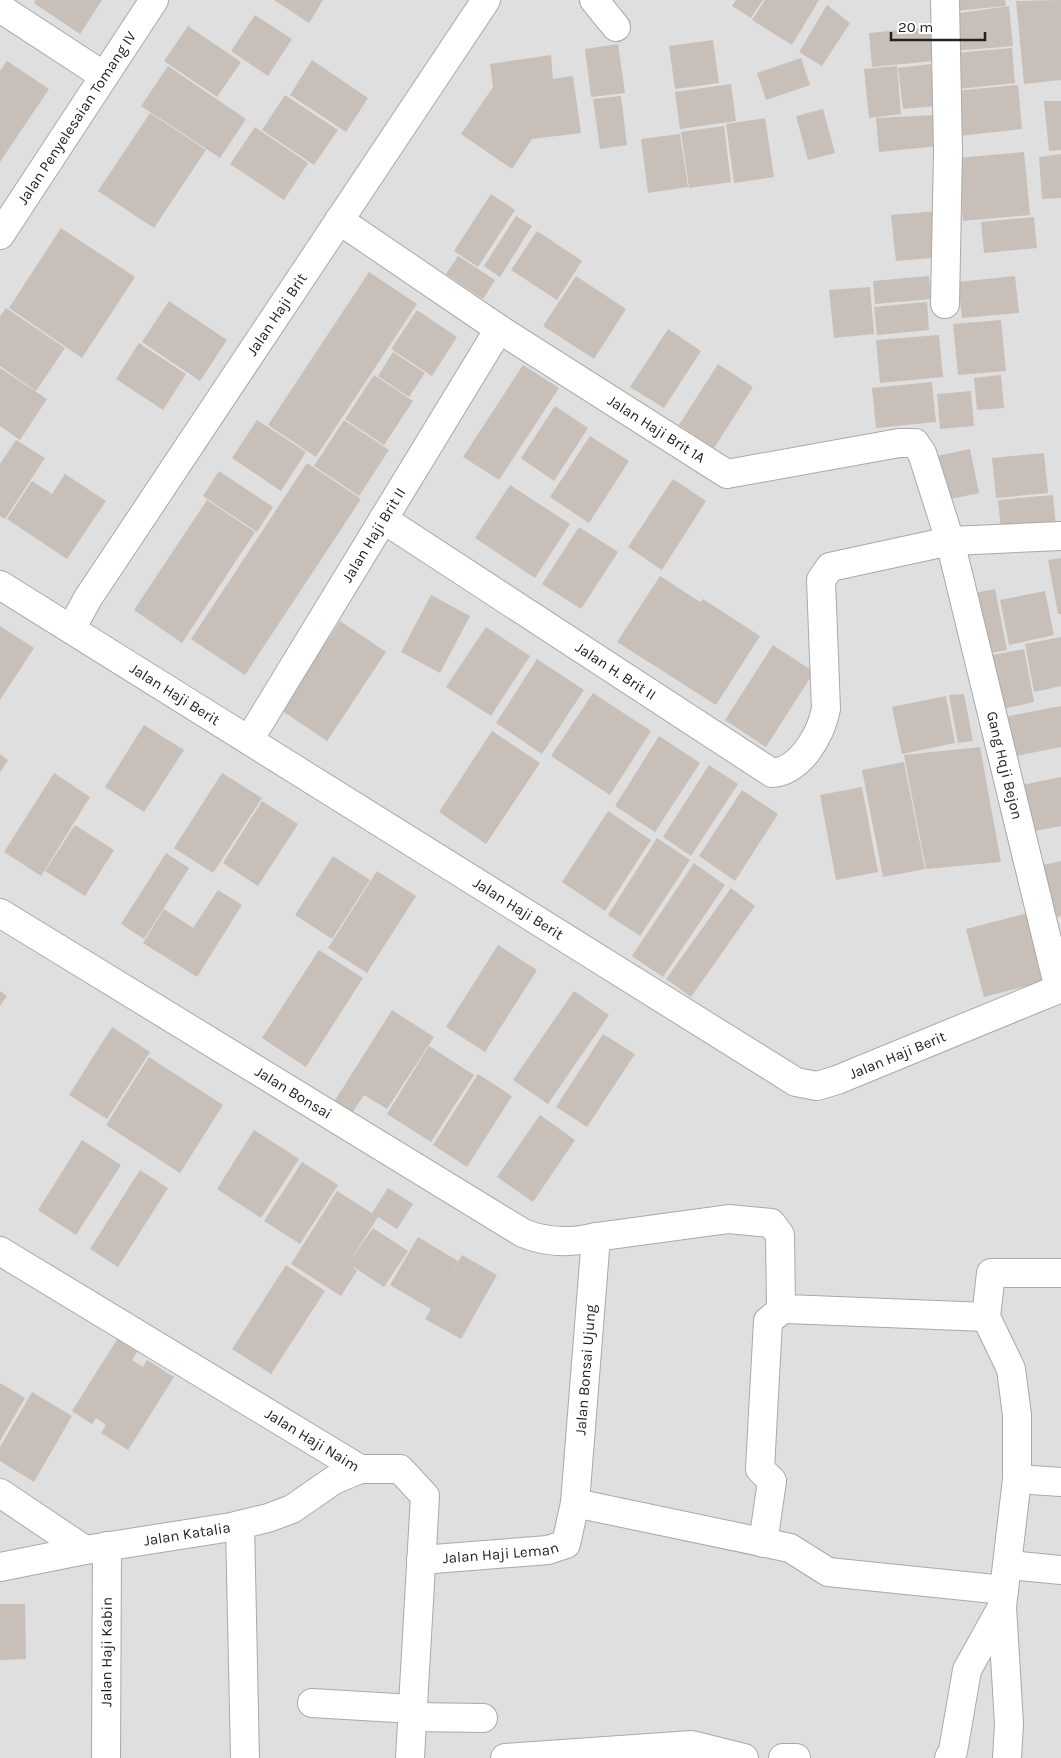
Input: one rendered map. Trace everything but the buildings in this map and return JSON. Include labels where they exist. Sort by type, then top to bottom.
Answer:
[{"type":"street","name":"Jalan Penyelesaian Tomang IV","points":[[0,235],[154,0]]},
{"type":"street","name":"Jalan Haji Brit","points":[[71,629],[88,598],[486,0]]},
{"type":"street","points":[[594,0],[616,27]]},
{"type":"street","points":[[945,0],[948,151],[945,304]]},
{"type":"street","points":[[0,8],[104,76]]},
{"type":"street","name":"Jalan Haji Brit 1A","points":[[339,220],[499,329],[727,474],[899,443],[915,443],[922,453],[950,541]]},
{"type":"street","name":"Jalan Haji Brit II","points":[[249,740],[499,329]]},
{"type":"street","name":"Jalan H. Brit II","points":[[383,519],[772,773],[782,772],[791,768],[808,748],[823,724],[826,709],[821,580],[824,573],[830,567],[950,541]]},
{"type":"street","points":[[950,541],[1061,536]]},
{"type":"street","name":"Gang Hqji Bejon","points":[[950,541],[1060,989]]},
{"type":"street","name":"Jalan Haji Berit","points":[[0,585],[796,1082],[817,1086],[836,1080],[1060,989]]},
{"type":"street","name":"Jalan Bonsai","points":[[0,913],[523,1233],[537,1239],[579,1241],[729,1219],[771,1223],[780,1235],[781,1304],[784,1308]]},
{"type":"street","name":"Jalan Bonsai Ujung","points":[[575,1503],[596,1237]]},
{"type":"street","name":"Jalan Haji Naim","points":[[0,1251],[360,1469],[400,1469],[425,1496],[410,1758]]},
{"type":"street","points":[[1007,1758],[1009,1724],[1005,1587],[1017,1480],[1017,1416],[1011,1369],[986,1317],[991,1273],[1061,1273]]},
{"type":"street","points":[[763,1543],[772,1481],[760,1470],[768,1321],[784,1308],[986,1317]]},
{"type":"street","name":"Jalan Katalia","points":[[1,1567],[96,1548],[240,1525],[292,1509],[334,1480],[360,1469]]},
{"type":"street","points":[[1017,1480],[1061,1482]]},
{"type":"street","points":[[0,1493],[96,1548]]},
{"type":"street","points":[[575,1503],[790,1548],[828,1572],[1005,1587],[1061,1570]]},
{"type":"street","name":"Jalan Haji Leman","points":[[422,1560],[548,1550],[566,1544],[575,1503]]},
{"type":"street","points":[[240,1525],[245,1758]]},
{"type":"street","name":"Jalan Haji Kabin","points":[[96,1548],[106,1758]]},
{"type":"street","points":[[949,1758],[953,1751],[967,1670],[1005,1587]]},
{"type":"street","points":[[312,1703],[483,1718]]},
{"type":"street","points":[[505,1758],[692,1745],[744,1758]]},
{"type":"street","points":[[783,1758],[796,1758]]},
{"type":"shaded area","points":[[0,0],[1061,0],[1061,1758],[0,1758]]}]
